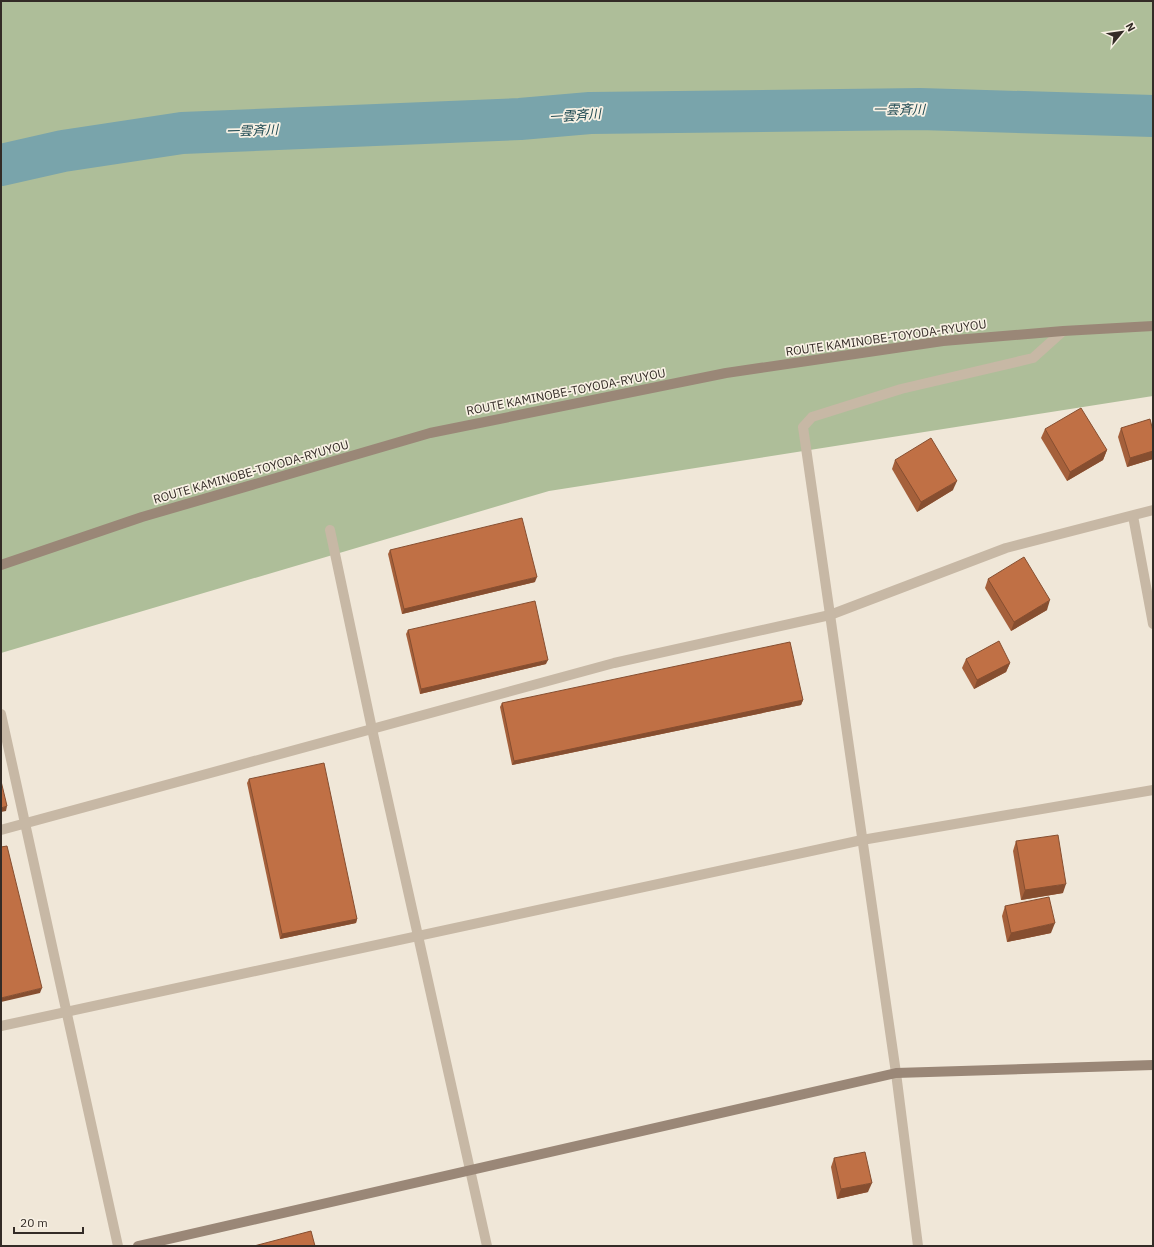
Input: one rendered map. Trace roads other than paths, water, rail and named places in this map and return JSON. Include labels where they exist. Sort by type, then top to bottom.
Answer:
[{"type":"main road","name":"ROUTE KAMINOBE-TOYODA-RYUYOU","points":[[1,565],[142,517],[430,432],[726,373],[943,341],[1063,331],[1153,326]]},
{"type":"main road","points":[[138,1246],[896,1073],[1153,1065]]},
{"type":"street","points":[[918,1246],[896,1073],[803,427],[812,417],[901,389],[1033,358],[1063,331]]},
{"type":"street","points":[[1,830],[614,663],[830,615],[1006,548],[1153,510]]},
{"type":"street","points":[[1133,516],[1153,624]]},
{"type":"street","points":[[330,530],[372,729],[488,1246]]},
{"type":"street","points":[[1,714],[118,1246]]},
{"type":"street","points":[[1,1026],[862,840],[1153,790]]},
{"type":"waterway","name":"一雲斉川","points":[[1,165],[63,151],[182,133],[520,119],[590,113],[920,109],[1153,116]]}]
